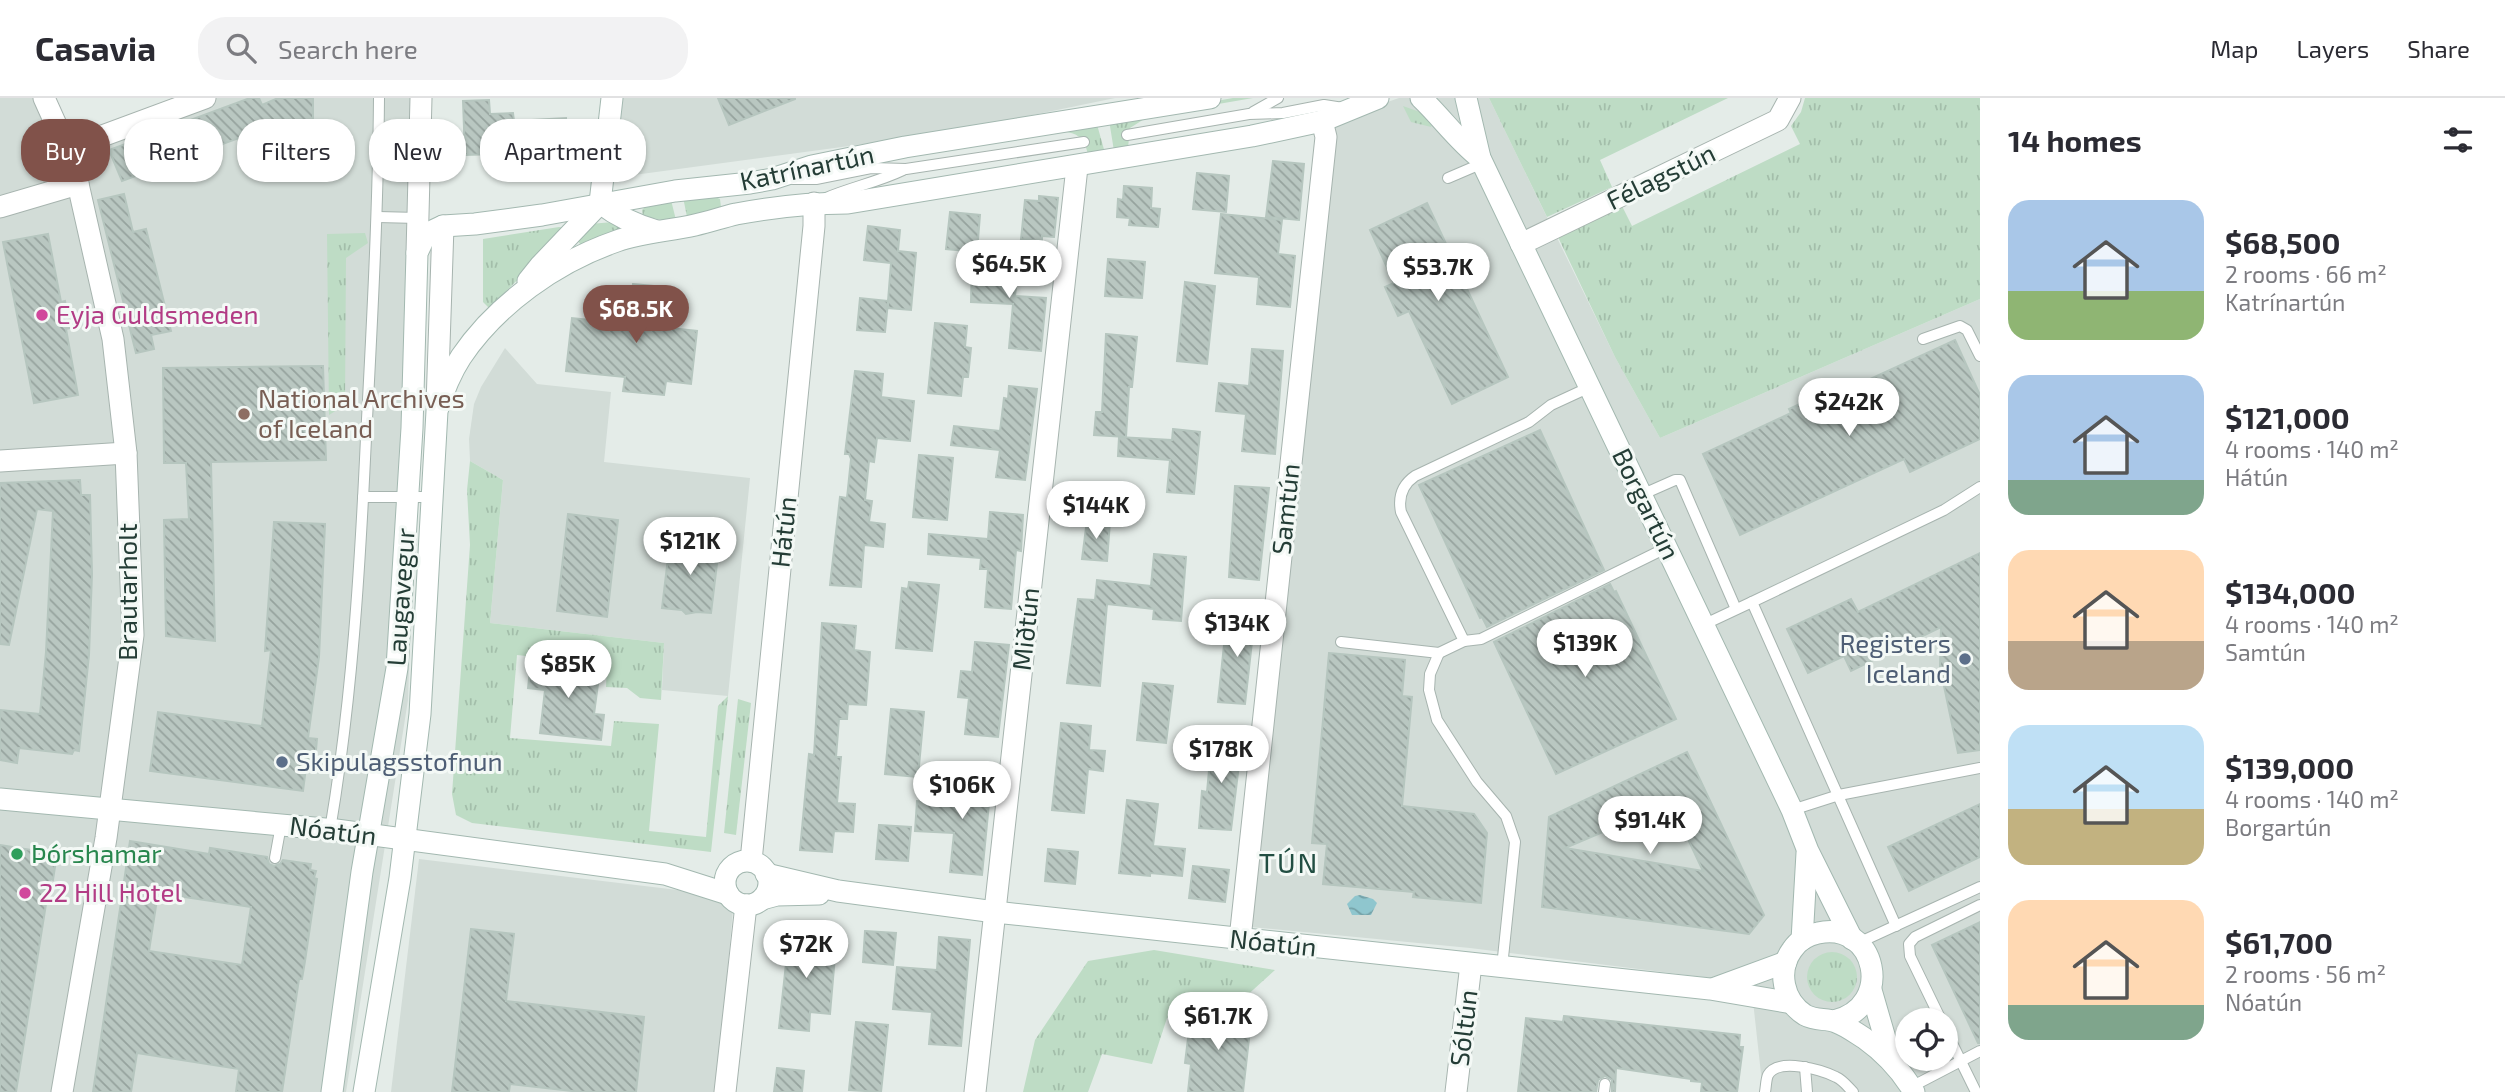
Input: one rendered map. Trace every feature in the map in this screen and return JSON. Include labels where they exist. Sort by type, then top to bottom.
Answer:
[{"type":"street","name":"Brautarholt","points":[[44,98],[53,119]]},
{"type":"street","points":[[110,133],[205,98]]},
{"type":"street","name":"Laugavegur","points":[[332,1092],[369,835],[397,668],[409,497],[421,98]]},
{"type":"street","points":[[437,411],[460,359],[477,337],[600,203],[612,98]]},
{"type":"street","name":"Katrínartún","points":[[443,226],[542,215],[675,191],[772,179],[812,166],[905,147],[1210,98]]},
{"type":"street","name":"Katrínartún","points":[[518,295],[592,251],[619,240],[657,231],[684,228],[735,214],[814,203],[848,202],[1076,167],[1252,136],[1322,121],[1378,98]]},
{"type":"street","name":"Borgartún","points":[[1421,98],[1449,126],[1460,142],[1481,161]]},
{"type":"street","name":"Borgartún","points":[[1466,98],[1478,138],[1481,161],[1792,810],[1808,851],[1855,941],[1867,955],[1872,969],[1871,990],[1891,1059]]},
{"type":"street","name":"Félagstún","points":[[1521,244],[1779,120],[1790,98]]},
{"type":"street","name":"Samtún","points":[[1240,939],[1325,137],[1322,121]]},
{"type":"street","name":"Miðtún","points":[[975,1092],[1076,167]]},
{"type":"street","name":"Brautarholt","points":[[62,1092],[110,810],[133,635],[126,453],[113,339],[78,184]]},
{"type":"street","points":[[0,207],[78,184]]},
{"type":"street","points":[[600,203],[636,225],[657,231]]},
{"type":"street","name":"Hátún","points":[[750,867],[814,226],[814,203]]},
{"type":"street","points":[[417,253],[426,234],[443,226]]},
{"type":"street","name":"Laugavegur","points":[[363,1092],[405,840],[421,714],[437,411],[443,226]]},
{"type":"street","points":[[0,461],[126,453]]},
{"type":"street","name":"Nóatún","points":[[0,799],[330,830],[665,874],[745,899],[838,891]]},
{"type":"street","name":"Borgartún","points":[[1802,940],[1808,851]]},
{"type":"street","points":[[750,867],[768,887],[745,899],[725,880],[750,867]]},
{"type":"street","name":"Nóatún","points":[[665,874],[750,867],[838,891],[995,912],[1710,989],[1792,1003]]},
{"type":"street","points":[[725,1092],[745,899]]},
{"type":"street","points":[[1792,1003],[1783,979],[1786,962],[1795,946],[1802,940],[1822,932],[1833,932],[1855,941]]},
{"type":"street","name":"Nóatún","points":[[1710,989],[1786,962]]},
{"type":"street","name":"Sóltún","points":[[1456,1092],[1471,964]]},
{"type":"street","points":[[1834,1021],[1861,1007],[1871,990]]},
{"type":"street","name":"Borgartún","points":[[1792,1003],[1815,1019],[1834,1021],[1863,1038],[1891,1059],[1913,1090]]},
{"type":"lane","points":[[330,830],[348,703],[363,497],[378,217],[379,98]]},
{"type":"lane","points":[[1249,114],[1278,98]]},
{"type":"lane","points":[[1127,135],[1249,114],[1283,113],[1324,106],[1349,108]]},
{"type":"lane","points":[[772,179],[816,179],[871,168],[906,169],[1084,142]]},
{"type":"lane","points":[[1448,178],[1481,161]]},
{"type":"lane","points":[[814,203],[906,169]]},
{"type":"lane","points":[[378,217],[418,218]]},
{"type":"lane","points":[[1923,339],[1960,326],[1967,330],[1980,356]]},
{"type":"lane","points":[[1464,641],[1401,512],[1399,504],[1404,488],[1415,476],[1529,422],[1551,405],[1590,387]]},
{"type":"lane","points":[[1641,495],[1680,480],[1736,609]]},
{"type":"lane","points":[[1703,625],[1974,497],[1980,487]]},
{"type":"lane","points":[[363,497],[433,497]]},
{"type":"lane","points":[[1341,642],[1439,653],[1464,641],[1481,639],[1666,548]]},
{"type":"lane","points":[[1752,602],[1896,926]]},
{"type":"lane","points":[[1439,653],[1430,674],[1429,690],[1434,713],[1466,765],[1506,816],[1515,842],[1502,967]]},
{"type":"lane","points":[[1792,810],[1839,795],[1980,768]]},
{"type":"lane","points":[[275,858],[281,825]]},
{"type":"lane","points":[[1855,941],[1896,926],[1980,887]]},
{"type":"lane","points":[[1935,1008],[1910,956],[1909,944],[1915,937],[1980,905]]},
{"type":"lane","points":[[1913,1090],[1980,1051]]},
{"type":"lane","points":[[1958,1055],[1976,1092]]},
{"type":"lane","points":[[1765,1092],[1768,1076],[1782,1067],[1805,1067],[1839,1078],[1853,1092]]},
{"type":"lane","points":[[1805,1067],[1807,1092]]},
{"type":"shaded area","points":[[0,98],[42,98],[52,119],[21,119],[21,182],[110,182],[110,134],[124,129],[124,182],[223,182],[223,119],[151,119],[206,98],[429,98],[428,119],[369,119],[369,182],[426,182],[408,700],[346,1092],[0,1092]]},
{"type":"shaded area","points":[[612,98],[1115,98],[946,133],[646,173],[646,119],[610,119]]},
{"type":"shaded area","points":[[1399,98],[1489,98],[1615,357],[1660,438],[1980,299],[1980,1092],[1763,1092],[1751,983],[1470,948],[1251,927],[1323,189],[1315,127]]},
{"type":"shaded area","points":[[505,348],[537,384],[611,392],[604,462],[750,478],[728,696],[662,690],[664,643],[490,623],[503,480],[470,461],[469,439],[474,404],[481,387]]},
{"type":"shaded area","points":[[419,859],[720,895],[733,909],[717,1092],[391,1092]]},
{"type":"green space","points":[[1233,98],[1253,98],[1149,116],[1130,128],[1128,148],[1114,151],[1109,120]]},
{"type":"green space","points":[[1489,98],[1728,98],[1600,160],[1612,187],[1547,217]]},
{"type":"green space","points":[[1805,98],[1980,98],[1980,299],[1660,438],[1615,357],[1558,237],[1622,206],[1632,226],[1800,144],[1791,126],[1801,112]]},
{"type":"green space","points":[[1403,106],[1420,112],[1432,123],[1431,127],[1411,122]]},
{"type":"green space","points":[[1096,121],[1105,153],[1088,154],[1078,136],[1059,132]]},
{"type":"green space","points":[[713,196],[720,199],[721,207],[717,211],[687,217],[683,197]]},
{"type":"green space","points":[[671,200],[676,220],[643,216],[642,210],[647,205]]},
{"type":"green space","points":[[590,224],[620,224],[621,229],[582,247],[578,241]]},
{"type":"green space","points":[[566,228],[564,234],[489,308],[483,302],[483,239]]},
{"type":"green space","points":[[365,233],[368,243],[346,258],[345,405],[329,415],[327,234]]},
{"type":"green space","points":[[470,461],[503,480],[490,623],[664,643],[661,700],[640,698],[627,688],[606,687],[607,665],[517,655],[510,738],[611,746],[614,721],[659,724],[649,831],[706,837],[718,706],[728,696],[711,852],[472,823],[456,815],[452,794],[470,545],[467,490]]},
{"type":"green space","points":[[738,699],[751,703],[736,835],[724,833]]},
{"type":"green space","points":[[1154,950],[1275,970],[1243,999],[1203,995],[1167,1018],[1152,1064],[1102,1054],[1088,1092],[1023,1092],[1035,1040],[1088,961]]},
{"type":"green space","points":[[1832,952],[1850,959],[1857,977],[1850,995],[1832,1002],[1814,995],[1807,977],[1814,959]]},
{"type":"water","points":[[1360,895],[1377,903],[1371,915],[1352,915],[1347,904]]},
{"type":"building","points":[[250,98],[259,98],[262,105],[278,98],[313,98],[313,119],[237,119],[237,139],[223,144],[223,119],[193,119]]},
{"type":"building","points":[[718,98],[795,98],[795,99],[729,125]]},
{"type":"building","points":[[489,100],[490,114],[513,113],[514,119],[480,119],[480,155],[466,155],[463,101]]},
{"type":"building","points":[[124,144],[124,180],[122,181],[110,150]]},
{"type":"building","points":[[1273,161],[1304,164],[1299,220],[1266,217]]},
{"type":"building","points":[[1197,173],[1229,176],[1226,212],[1193,209]]},
{"type":"building","points":[[1124,186],[1152,188],[1151,208],[1160,209],[1158,227],[1129,225],[1130,218],[1117,217],[1118,199],[1123,200]]},
{"type":"building","points":[[124,194],[133,232],[146,229],[171,331],[151,335],[154,349],[136,353],[98,200]]},
{"type":"building","points":[[1039,196],[1058,198],[1054,237],[1042,236],[1042,241],[1021,239],[1025,200],[1039,201]]},
{"type":"building","points":[[1427,203],[1508,377],[1452,404],[1409,311],[1398,316],[1385,287],[1394,283],[1370,230]]},
{"type":"building","points":[[950,212],[980,215],[977,252],[946,249]]},
{"type":"building","points":[[1221,214],[1282,220],[1278,254],[1295,256],[1290,307],[1257,304],[1259,277],[1215,273]]},
{"type":"building","points":[[868,226],[900,230],[898,251],[916,253],[911,310],[888,308],[888,302],[885,332],[857,330],[860,298],[888,301],[891,263],[864,260]]},
{"type":"building","name":"Eyja Guldsmeden","points":[[48,234],[61,302],[65,301],[70,328],[66,329],[78,395],[34,403],[3,242]]},
{"type":"building","points":[[972,256],[1019,261],[1015,296],[1046,298],[1041,351],[1009,348],[1013,304],[971,302]]},
{"type":"building","points":[[1108,259],[1145,262],[1142,298],[1105,296]]},
{"type":"building","points":[[1185,282],[1215,286],[1207,364],[1177,361]]},
{"type":"building","points":[[633,284],[674,288],[670,328],[697,331],[691,384],[666,381],[664,395],[623,391],[625,377],[566,371],[572,318],[629,324]]},
{"type":"building","points":[[935,323],[967,326],[965,347],[971,348],[968,377],[963,377],[961,396],[928,393]]},
{"type":"building","points":[[1106,334],[1137,337],[1132,387],[1129,387],[1126,437],[1094,435],[1096,412],[1102,412]]},
{"type":"building","points":[[1955,340],[1980,395],[1980,439],[1910,472],[1904,459],[1740,535],[1703,454],[1791,413],[1789,409],[1839,386],[1842,392]]},
{"type":"building","points":[[1252,349],[1283,351],[1275,454],[1242,451],[1246,414],[1216,411],[1219,383],[1249,386]]},
{"type":"building","name":"National Archives of Iceland","points":[[323,366],[326,460],[211,462],[215,641],[166,636],[164,520],[189,519],[186,463],[164,463],[163,368]]},
{"type":"building","points":[[855,371],[883,374],[881,397],[914,401],[910,441],[877,438],[874,462],[869,461],[865,500],[872,501],[869,522],[885,524],[883,547],[864,545],[861,587],[830,585],[840,497],[847,498],[851,459],[849,454],[845,454]]},
{"type":"building","points":[[1009,386],[1037,389],[1025,480],[996,477],[1000,450],[951,445],[954,426],[1000,431],[1004,398],[1008,399]]},
{"type":"building","points":[[1173,429],[1200,432],[1194,494],[1167,492],[1170,460],[1118,456],[1119,437],[1172,440]]},
{"type":"building","points":[[1540,430],[1604,570],[1487,627],[1482,617],[1480,618],[1419,485]]},
{"type":"building","points":[[919,455],[953,458],[947,520],[913,517]]},
{"type":"building","points":[[80,480],[81,495],[90,495],[92,574],[89,655],[79,751],[74,750],[72,754],[19,748],[17,763],[0,760],[0,710],[40,714],[53,511],[37,509],[9,645],[0,644],[0,483]]},
{"type":"building","points":[[1235,486],[1269,488],[1259,580],[1229,577]]},
{"type":"building","points":[[990,512],[1023,515],[1021,551],[1016,550],[1011,609],[985,607],[988,569],[980,569],[981,558],[928,554],[929,534],[988,539]]},
{"type":"building","points":[[568,514],[618,520],[607,617],[557,611]]},
{"type":"building","points":[[1087,520],[1110,522],[1107,561],[1082,559]]},
{"type":"building","points":[[274,522],[325,524],[319,657],[308,738],[317,739],[315,761],[307,760],[303,791],[150,771],[158,712],[262,726],[271,650],[265,651]]},
{"type":"building","points":[[689,537],[697,544],[719,547],[711,613],[686,614],[682,610],[662,608],[670,541],[679,542]]},
{"type":"building","points":[[1980,553],[1980,750],[1958,753],[1940,667],[1941,627],[1851,671],[1844,656],[1808,673],[1787,629],[1851,599],[1858,612]]},
{"type":"building","points":[[1154,554],[1186,557],[1181,621],[1153,619],[1154,609],[1107,604],[1100,686],[1067,683],[1078,599],[1095,600],[1097,580],[1151,586]]},
{"type":"building","points":[[909,582],[939,585],[932,651],[896,648],[902,588],[908,589]]},
{"type":"building","points":[[1610,584],[1614,592],[1616,591],[1676,719],[1556,774],[1494,642]]},
{"type":"building","points":[[1230,612],[1255,615],[1245,704],[1218,702]]},
{"type":"building","points":[[822,623],[856,626],[854,650],[870,652],[866,705],[848,704],[847,719],[839,719],[836,757],[841,757],[837,803],[855,804],[853,832],[834,831],[832,852],[800,850],[809,754],[814,755]]},
{"type":"building","points":[[975,642],[1009,645],[998,737],[965,734],[969,698],[958,697],[961,671],[972,672]]},
{"type":"building","points":[[1329,653],[1405,660],[1402,696],[1412,697],[1402,806],[1474,814],[1487,833],[1481,903],[1413,897],[1414,892],[1323,884],[1327,844],[1312,843]]},
{"type":"building","points":[[531,661],[600,669],[594,714],[604,715],[601,740],[540,733],[545,690],[528,688]]},
{"type":"building","points":[[1143,683],[1173,686],[1166,743],[1137,740]]},
{"type":"building","points":[[891,709],[924,712],[918,777],[885,774]]},
{"type":"building","points":[[1061,723],[1091,726],[1089,750],[1105,751],[1103,771],[1088,769],[1084,813],[1052,810]]},
{"type":"building","points":[[1212,738],[1242,740],[1231,830],[1199,828],[1202,791],[1207,792]]},
{"type":"building","points":[[1687,752],[1764,915],[1749,934],[1542,907],[1549,817]],"holes":[[[1671,803],[1703,871],[1565,848]]]},
{"type":"building","points":[[959,769],[992,773],[982,875],[950,872],[954,833],[915,831],[917,801],[955,804]]},
{"type":"building","points":[[1127,800],[1158,804],[1153,846],[1185,849],[1182,876],[1119,873]]},
{"type":"building","points":[[1980,804],[1980,857],[1909,891],[1888,847]]},
{"type":"building","points":[[879,825],[911,827],[908,861],[876,859]]},
{"type":"building","points":[[130,841],[209,854],[210,848],[267,857],[269,864],[274,866],[283,860],[311,864],[310,870],[316,871],[314,878],[317,879],[282,1092],[236,1092],[239,1069],[137,1053],[131,1092],[93,1092]],"holes":[[[158,893],[251,907],[242,965],[149,951]]]},
{"type":"building","points":[[0,845],[57,854],[53,880],[50,879],[16,1092],[0,1092]]},
{"type":"building","points":[[1048,849],[1078,852],[1075,884],[1045,881]]},
{"type":"building","points":[[1193,866],[1229,870],[1225,902],[1189,898]]},
{"type":"building","points":[[1980,922],[1980,1043],[1978,1043],[1932,945]]},
{"type":"building","points":[[790,927],[821,929],[819,955],[835,956],[830,1014],[810,1012],[809,1031],[779,1028]]},
{"type":"building","points":[[471,929],[514,934],[506,1001],[644,1017],[636,1092],[581,1092],[510,1084],[509,1092],[452,1092]]},
{"type":"building","points":[[865,931],[896,933],[893,965],[863,962]]},
{"type":"building","points":[[939,937],[970,940],[961,1046],[929,1044],[932,1012],[893,1009],[897,967],[937,970]]},
{"type":"building","points":[[1217,1008],[1242,1011],[1241,1020],[1251,1021],[1243,1092],[1188,1092],[1191,1064],[1185,1063],[1191,1014],[1216,1017]]},
{"type":"building","points":[[1564,1016],[1740,1035],[1739,1047],[1743,1047],[1737,1092],[1701,1092],[1702,1082],[1616,1068],[1615,1092],[1612,1092],[1612,1080],[1605,1076],[1598,1080],[1596,1092],[1518,1092],[1526,1018],[1563,1022]]},
{"type":"building","points":[[856,1022],[888,1025],[881,1092],[849,1090]]},
{"type":"building","points":[[777,1068],[804,1071],[802,1092],[774,1092]]},
{"type":"place","name":"Eyja Guldsmeden","points":[[42,315]]},
{"type":"place","name":"National Archives of Iceland","points":[[244,414]]},
{"type":"place","name":"Registers Iceland","points":[[1965,659]]},
{"type":"place","name":"Skipulagsstofnun","points":[[282,762]]},
{"type":"place","name":"Þórshamar","points":[[17,854]]},
{"type":"place","name":"22 Hill Hotel","points":[[25,893]]},
{"type":"district","name":"TÚN","points":[[1289,863]]}]
